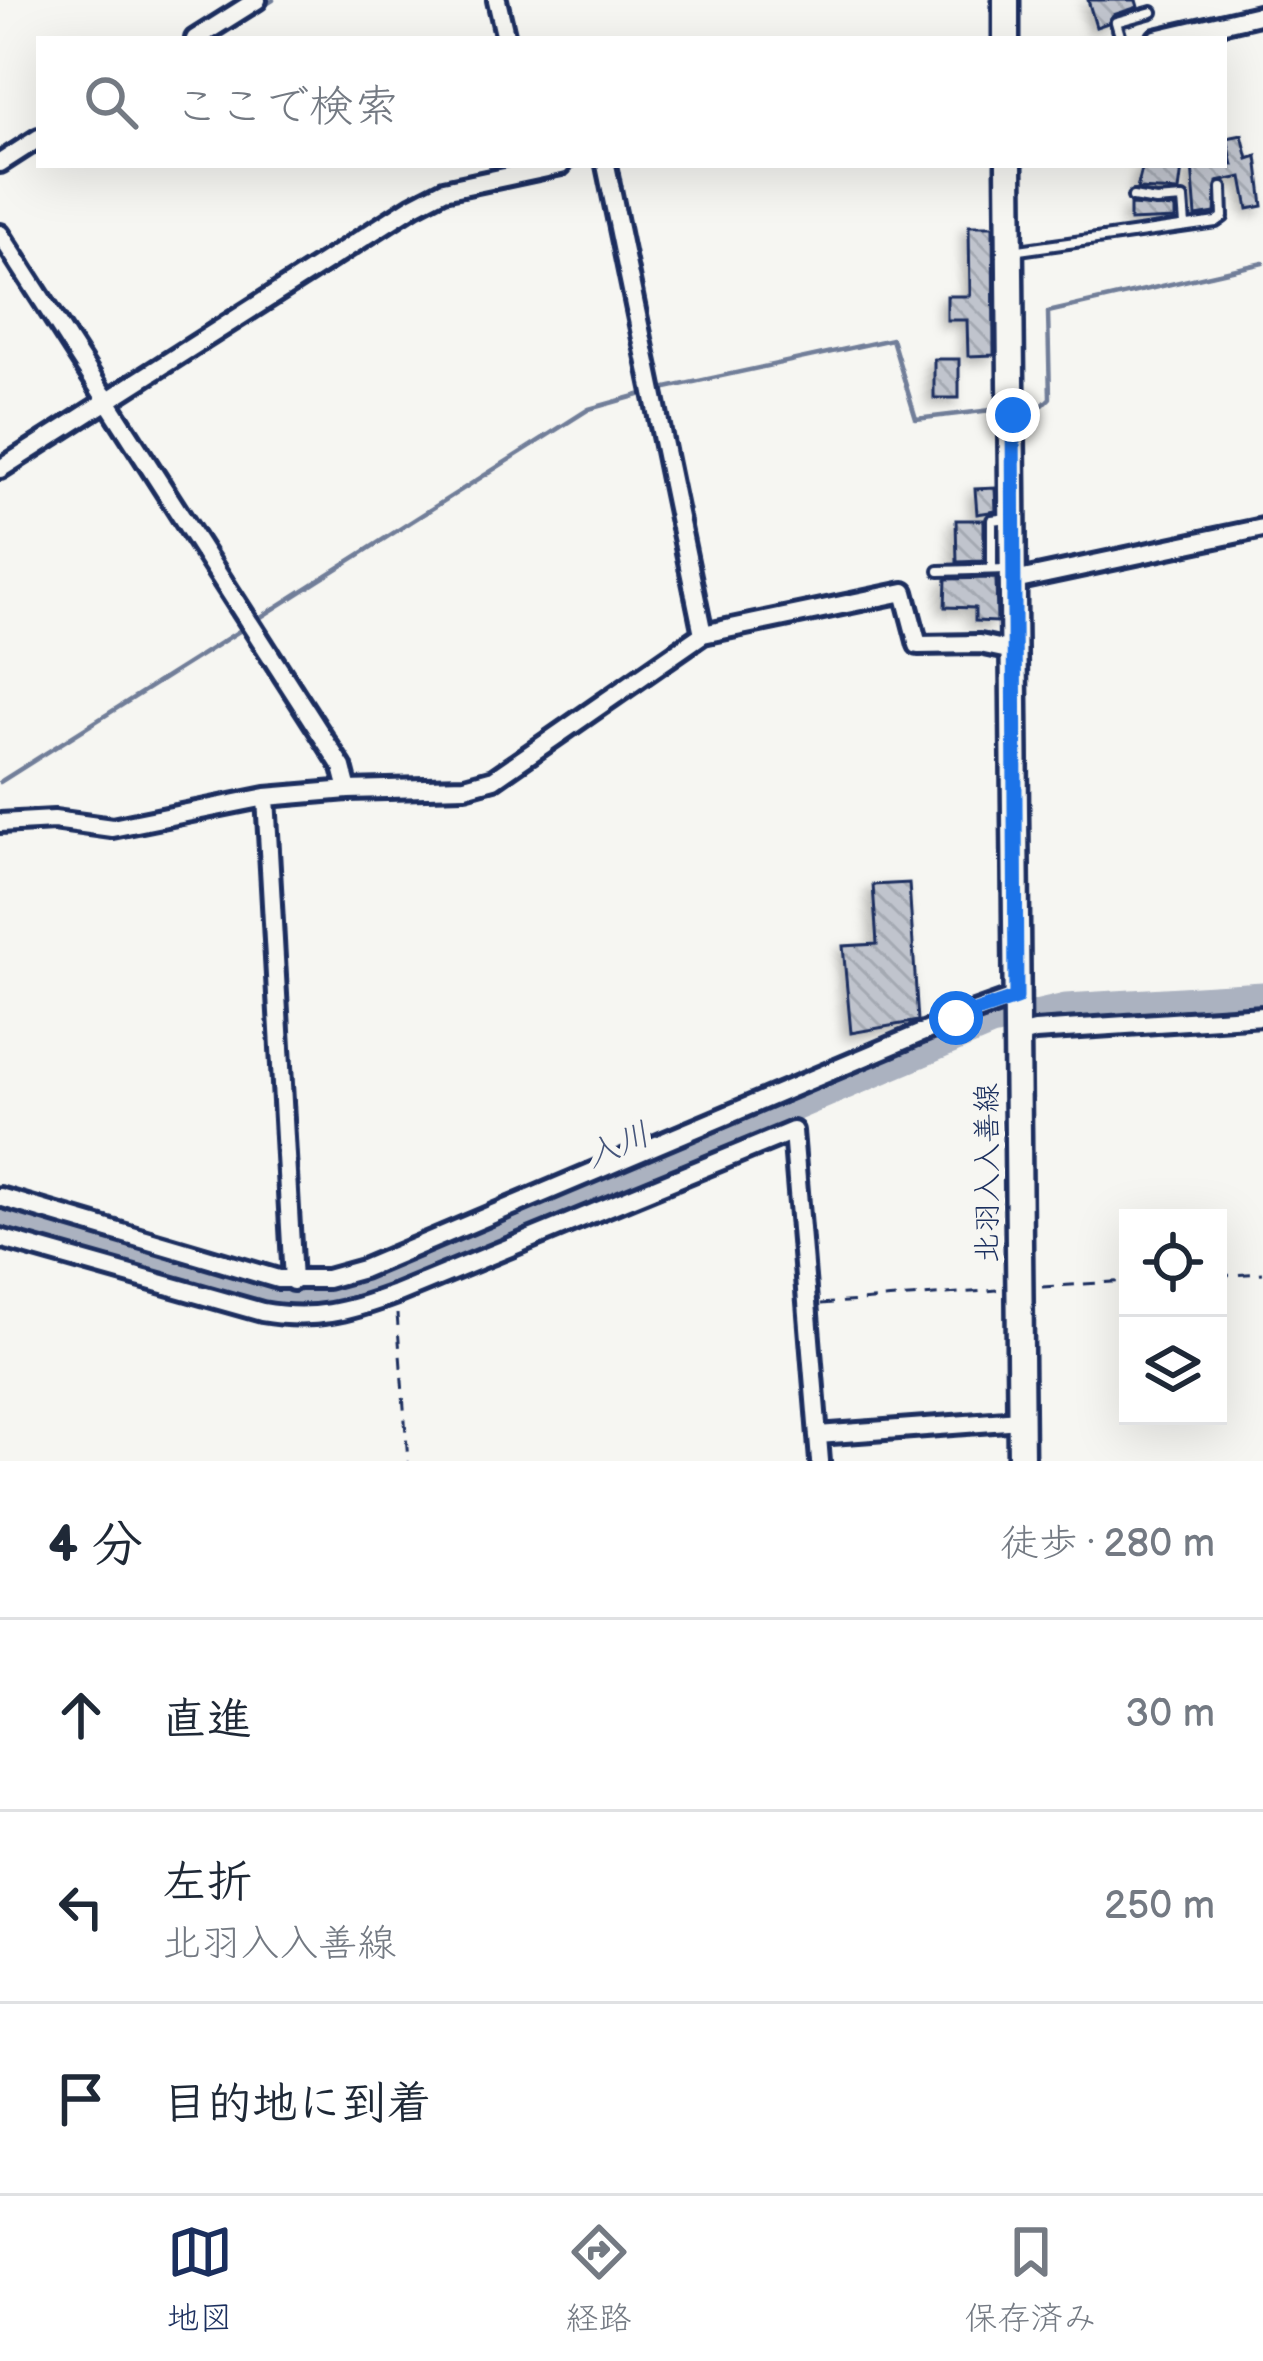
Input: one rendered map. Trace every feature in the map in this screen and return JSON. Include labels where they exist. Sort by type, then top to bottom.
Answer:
[{"type":"main road","points":[[1006,0],[1006,36]]},
{"type":"main road","name":"北羽入入善線","points":[[1009,168],[1014,517],[1007,573],[1013,651],[1021,1461]]},
{"type":"street","points":[[201,36],[257,0]]},
{"type":"street","points":[[497,0],[505,36]]},
{"type":"street","points":[[1169,36],[1263,14]]},
{"type":"street","points":[[0,163],[36,140]]},
{"type":"street","points":[[0,469],[413,206],[444,190],[530,168]]},
{"type":"street","points":[[607,168],[704,634]]},
{"type":"street","points":[[0,234],[342,767],[347,790]]},
{"type":"street","points":[[1007,573],[1263,528]]},
{"type":"street","points":[[0,824],[54,820],[112,828],[266,797],[465,788],[494,779],[704,634],[904,592],[918,645],[980,644],[1013,651]]},
{"type":"street","points":[[266,797],[293,1281]]},
{"type":"street","points":[[0,1197],[293,1281],[327,1279],[363,1269],[956,1018],[1017,1000]]},
{"type":"street","points":[[1016,1033],[1263,1016]]},
{"type":"street","points":[[0,1238],[243,1307],[299,1318],[336,1313],[396,1294],[793,1131],[820,1461]]},
{"type":"street","points":[[818,1435],[1020,1420]]},
{"type":"lane","points":[[1120,36],[1116,22],[1152,11]]},
{"type":"lane","points":[[1011,251],[1223,217],[1222,188]]},
{"type":"lane","points":[[1132,197],[1156,202],[1183,199],[1186,225]]},
{"type":"lane","points":[[939,571],[1007,573]]},
{"type":"path","points":[[1227,1275],[1263,1273]]},
{"type":"path","points":[[807,1305],[1119,1282]]},
{"type":"path","points":[[396,1294],[408,1461]]},
{"type":"building","points":[[1088,0],[1136,0],[1138,7],[1096,27]]},
{"type":"building","points":[[1242,135],[1248,159],[1257,156],[1263,206],[1248,209],[1242,177],[1217,182],[1215,213],[1196,216],[1192,168],[1233,165],[1227,138]]},
{"type":"building","points":[[1142,168],[1182,168],[1179,191],[1137,189]]},
{"type":"building","points":[[1130,205],[1175,208],[1175,219],[1130,221]]},
{"type":"building","points":[[969,226],[993,226],[994,355],[968,356],[967,320],[947,320],[947,296],[970,296]]},
{"type":"building","points":[[934,359],[959,359],[959,398],[934,398]]},
{"type":"building","points":[[995,488],[996,511],[977,514],[975,489]]},
{"type":"building","points":[[956,520],[984,520],[984,561],[957,562]]},
{"type":"building","points":[[996,578],[997,622],[975,621],[975,608],[945,607],[946,579]]},
{"type":"building","points":[[909,883],[918,1021],[851,1033],[843,946],[877,944],[873,885]]},
{"type":"waterway","points":[[233,25],[273,0]]},
{"type":"waterway","points":[[1018,408],[1043,405],[1050,398],[1048,312],[1263,263]]},
{"type":"waterway","points":[[657,390],[892,339],[916,419],[1000,409]]},
{"type":"waterway","points":[[253,622],[589,409],[646,393]]},
{"type":"waterway","points":[[0,782],[244,628]]},
{"type":"waterway","name":"入川","points":[[0,1220],[267,1296],[320,1300],[364,1291],[991,1024],[1066,1007],[1263,995]]},
{"type":"waterway","points":[[784,1138],[810,1461]]},
{"type":"route","points":[[956,1018],[1016,998],[1013,415]]}]
